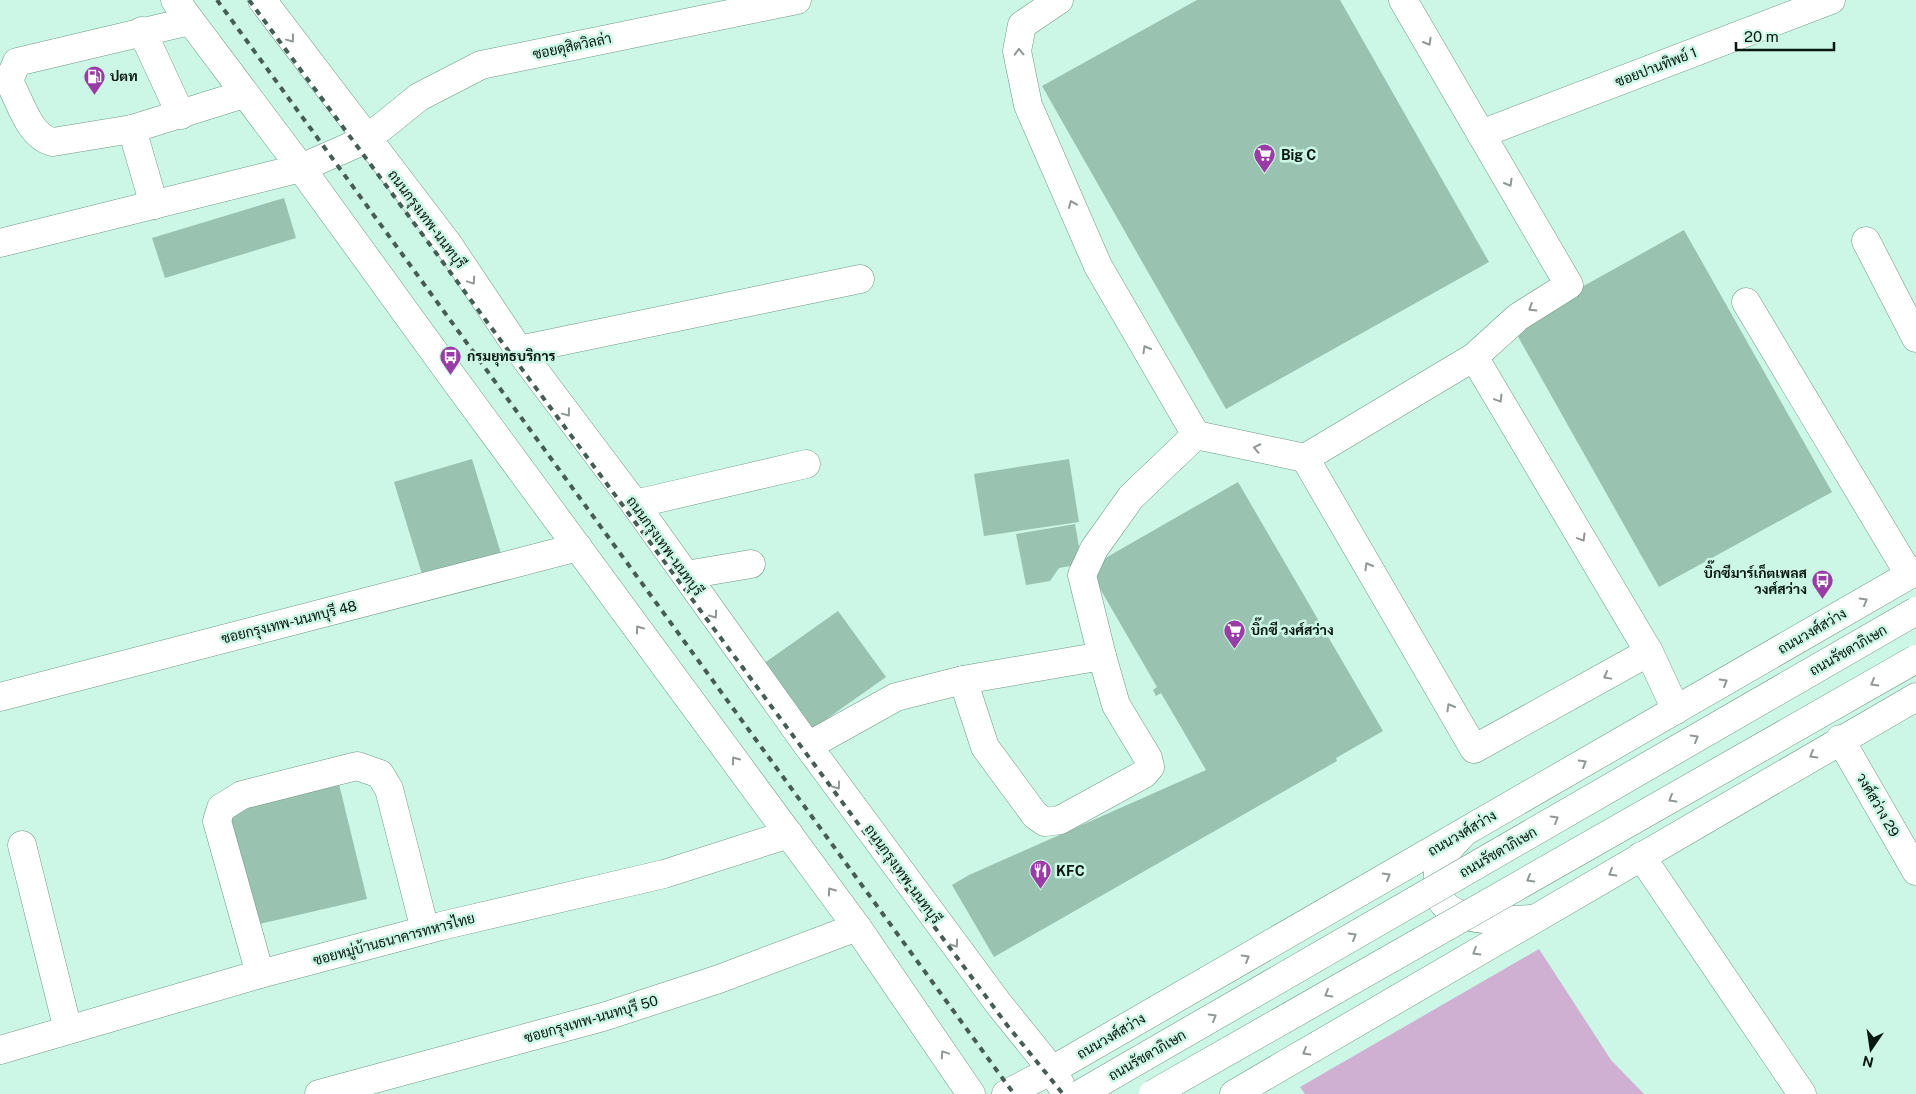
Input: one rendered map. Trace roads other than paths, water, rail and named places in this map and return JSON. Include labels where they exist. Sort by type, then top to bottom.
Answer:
[{"type":"main road","name":"ถนนกรุงเทพ-นนทบุรี","points":[[262,0],[366,139],[448,244],[519,350],[635,504],[808,746],[998,1003],[1052,1070],[1066,1094]]},
{"type":"main road","name":"ซอยดุสิตวิลล่า","points":[[0,243],[301,168],[366,139],[419,97],[482,65],[796,0]]},
{"type":"main road","points":[[1059,0],[1022,25],[1017,51],[1028,105],[1098,266],[1196,435],[1305,458],[1474,357],[1518,317],[1569,285],[1403,0]]},
{"type":"main road","name":"ซอยปานทิพย์ 1","points":[[1481,134],[1831,0]]},
{"type":"main road","points":[[244,94],[132,129],[53,142],[44,140],[36,134],[11,84],[10,78],[18,62],[142,32],[183,10],[858,927],[971,1094]]},
{"type":"main road","points":[[142,32],[181,115]]},
{"type":"main road","points":[[132,129],[154,205]]},
{"type":"main road","points":[[1866,241],[1916,338]]},
{"type":"main road","points":[[519,350],[860,279]]},
{"type":"main road","points":[[1746,302],[1913,573]]},
{"type":"main road","points":[[1474,357],[1649,652],[1676,710]]},
{"type":"main road","points":[[963,680],[985,747],[1035,815],[1045,822],[1060,820],[1144,774],[1150,767],[1148,758],[1116,705],[1082,574],[1094,550],[1132,497],[1196,435]]},
{"type":"main road","points":[[1305,458],[1474,749],[1649,652]]},
{"type":"main road","points":[[635,504],[806,464]]},
{"type":"main road","name":"ซอยกรุงเทพ-นนทบุรี 48","points":[[0,696],[578,547]]},
{"type":"main road","points":[[686,575],[751,564]]},
{"type":"main road","name":"ถนนวงศ์สว่าง","points":[[1006,1094],[1052,1070],[1913,573]]},
{"type":"main road","name":"ถนนรัชดาภิเษก","points":[[1080,1094],[1916,611]]},
{"type":"main road","points":[[808,746],[896,697],[963,680],[1102,656]]},
{"type":"main road","points":[[1153,1094],[1916,659]]},
{"type":"main road","points":[[1234,1094],[1916,696]]},
{"type":"main road","name":"วงศ์สว่าง 29","points":[[1840,739],[1916,871]]},
{"type":"main road","points":[[260,974],[217,820],[221,808],[242,795],[357,766],[380,774],[389,788],[425,930]]},
{"type":"main road","points":[[1465,831],[1450,847],[1441,861],[1437,878],[1441,900],[1451,908],[1476,919],[1501,922],[1534,919]]},
{"type":"main road","name":"ซอยหมู่บ้านธนาคารทหารไทย","points":[[0,1050],[260,974],[425,930],[664,874],[789,834]]},
{"type":"main road","points":[[22,845],[68,1030]]},
{"type":"main road","points":[[1641,856],[1802,1094]]},
{"type":"main road","name":"ซอยกรุงเทพ-นนทบุรี 50","points":[[319,1094],[603,1017],[720,979],[858,927]]},
{"type":"railway","points":[[217,0],[1014,1094]]},
{"type":"railway","points":[[249,0],[1007,1025],[1063,1094]]},
{"type":"place","name":"ปตท","points":[[94,95]]},
{"type":"place","name":"Big C","points":[[1265,174]]},
{"type":"place","name":"กรมยุทธบริการ","points":[[451,375]]},
{"type":"place","name":"บิ๊กซีมาร์เก็ตเพลส วงศ์สว่าง","points":[[1823,600]]},
{"type":"place","name":"บิ๊กซี วงศ์สว่าง","points":[[1235,649]]},
{"type":"place","name":"KFC","points":[[1040,890]]}]
